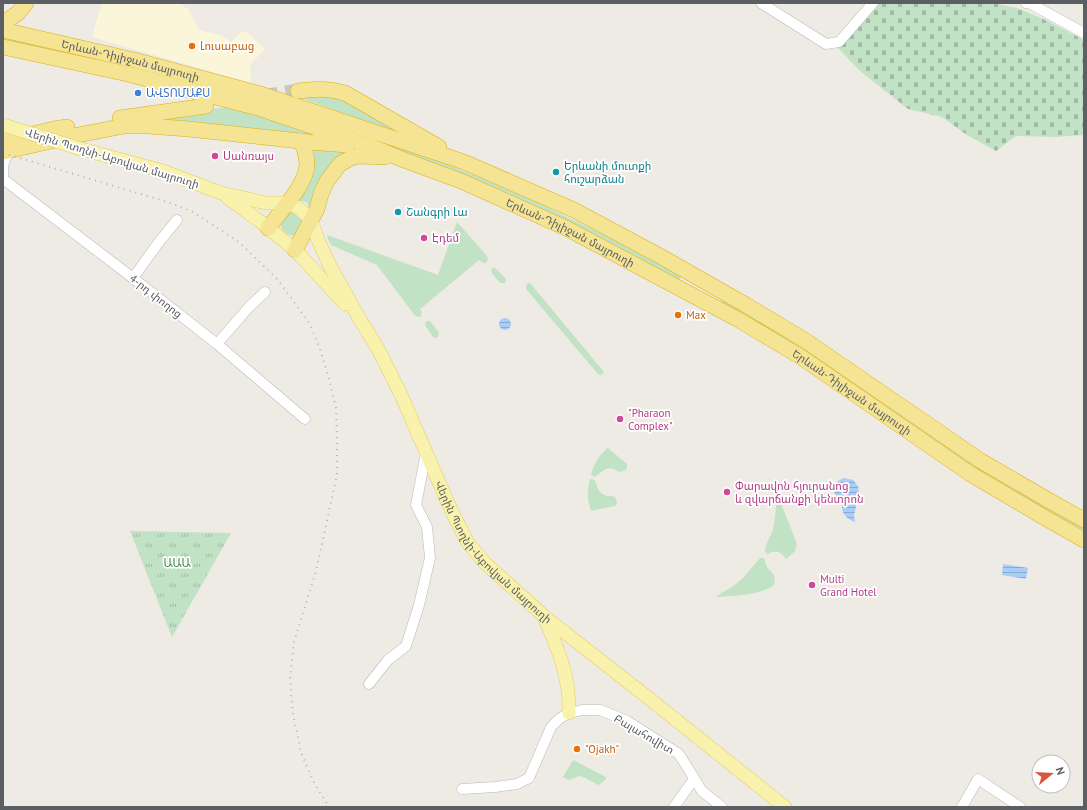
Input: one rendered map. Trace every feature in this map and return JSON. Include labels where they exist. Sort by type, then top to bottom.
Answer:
[{"type":"highway","points":[[3,22],[18,13],[26,3]]},
{"type":"highway","name":"Երևան-Դիլիջան մայրուղի","points":[[3,30],[134,60],[264,95],[464,162],[574,210],[660,256],[806,341],[981,461],[1084,520]]},
{"type":"highway","name":"Երևան-Դիլիջան մայրուղի","points":[[3,47],[128,74],[258,108],[370,146],[461,181],[566,228],[739,320],[801,357],[969,474],[1084,540]]},
{"type":"highway","points":[[298,91],[320,89],[334,90],[345,93],[464,162]]},
{"type":"highway","points":[[6,147],[54,129],[206,106]]},
{"type":"highway","points":[[6,147],[124,126],[189,129],[301,141],[370,146]]},
{"type":"highway","points":[[268,228],[299,186],[306,170],[306,155],[301,141]]},
{"type":"highway","points":[[295,250],[317,208],[324,188],[340,164],[358,156],[384,156],[404,160]]},
{"type":"main road","name":"Վերին Պտղնի-Աբովյան մայրուղի","points":[[3,125],[82,149],[163,171],[221,193],[266,203],[287,203],[297,207],[304,213],[310,220],[330,266],[377,347],[396,385],[451,510],[468,543],[485,562],[545,618],[785,807]]},
{"type":"main road","name":"Վերին Պտղնի-Աբովյան մայրուղի","points":[[221,193],[295,250],[359,318]]},
{"type":"main road","points":[[545,618],[560,654],[569,698],[569,713]]},
{"type":"street","points":[[761,3],[826,44],[839,42],[873,3]]},
{"type":"street","points":[[1026,3],[1031,4],[1084,33]]},
{"type":"street","points":[[3,179],[6,147]]},
{"type":"street","name":"4-րդ փողոց","points":[[3,179],[134,278],[305,418]]},
{"type":"street","points":[[134,278],[159,242],[177,220]]},
{"type":"street","points":[[216,344],[249,307],[265,292]]},
{"type":"street","points":[[369,684],[388,660],[406,646],[419,605],[430,558],[427,527],[416,505],[426,453]]},
{"type":"street","name":"Բալահովիտ","points":[[462,790],[517,784],[529,778],[551,727],[559,718],[569,713],[582,710],[600,710],[627,721],[679,754],[702,791],[722,807]]},
{"type":"street","points":[[674,807],[694,779]]},
{"type":"street","points":[[962,807],[978,779],[1020,807]]},
{"type":"shaded area","name":"Լուսաբաց","points":[[102,3],[179,3],[188,9],[199,30],[223,36],[231,42],[240,33],[246,31],[265,49],[250,65],[251,83],[92,37]]},
{"type":"green space","points":[[878,3],[992,3],[1017,8],[1048,21],[1084,40],[1084,135],[1056,137],[1016,136],[996,151],[967,135],[942,117],[908,109],[860,71],[838,48]]},
{"type":"green space","points":[[3,37],[168,74],[437,160],[524,196],[633,249],[682,276],[679,280],[446,169],[3,42]]},
{"type":"green space","points":[[308,94],[341,98],[421,141],[304,99]]},
{"type":"green space","points":[[228,107],[258,114],[333,140],[158,124],[159,116]]},
{"type":"green space","points":[[313,149],[348,151],[332,162],[327,169],[319,183],[310,209],[306,202],[298,200],[313,168]]},
{"type":"green space","points":[[293,210],[304,216],[296,236],[286,233],[281,227],[281,221],[285,214]]},
{"type":"green space","points":[[457,222],[487,256],[488,260],[483,263],[479,260],[420,309],[422,312],[421,316],[419,317],[415,316],[377,265],[331,245],[327,235],[438,275]]},
{"type":"green space","points":[[494,267],[506,279],[505,283],[500,283],[491,272]]},
{"type":"green space","points":[[528,283],[530,283],[604,372],[602,375],[598,374],[526,289]]},
{"type":"green space","points":[[723,298],[827,364],[976,464],[1047,508],[1084,528],[1084,534],[1032,506],[721,304]]},
{"type":"green space","points":[[427,321],[430,321],[439,333],[437,338],[433,337],[425,325]]},
{"type":"green space","points":[[608,448],[627,464],[626,470],[619,472],[609,468],[595,477],[591,475],[597,460]]},
{"type":"green space","points":[[590,479],[595,480],[602,494],[615,497],[617,503],[615,506],[591,511],[588,495]]},
{"type":"green space","points":[[777,499],[779,499],[796,541],[796,550],[786,559],[778,552],[768,554],[765,550],[775,521]]},
{"type":"green space","name":"ԱԱԱ","points":[[130,531],[231,533],[172,637]]},
{"type":"green space","points":[[760,558],[765,560],[767,567],[773,574],[775,580],[774,585],[754,593],[717,597],[743,578]]},
{"type":"green space","points":[[573,760],[606,777],[606,779],[599,785],[581,776],[569,780],[563,777]]},
{"type":"water","points":[[503,318],[507,318],[511,324],[507,330],[503,330],[499,326],[499,322]]},
{"type":"water","points":[[844,478],[853,480],[858,486],[859,492],[855,500],[855,522],[845,515],[842,510],[842,503],[838,500],[834,493],[837,482]]},
{"type":"water","points":[[1003,564],[1028,568],[1026,579],[1002,575]]},
{"type":"tunnel","points":[[263,97],[298,91]]},
{"type":"railway","points":[[3,153],[171,203],[195,213],[240,243],[278,280],[310,324],[320,349],[336,408],[337,475],[316,571],[294,642],[290,679],[293,714],[301,752],[313,781],[329,807]]},
{"type":"place","name":"Լուսաբաց","points":[[192,46]]},
{"type":"place","name":"ԱՎՏՈՄԱՔՍ","points":[[138,93]]},
{"type":"place","name":"Սանռայս","points":[[215,156]]},
{"type":"place","name":"Երևանի մուտքի հուշարձան","points":[[556,172]]},
{"type":"place","name":"Շանգրի Լա","points":[[398,212]]},
{"type":"place","name":"Էդեմ","points":[[424,238]]},
{"type":"place","name":"Max","points":[[678,315]]},
{"type":"place","name":"\"Pharaon Complex\"","points":[[620,419]]},
{"type":"place","name":"Փարավոն հյուրանոց և զվարճանքի կենտրոն","points":[[727,492]]},
{"type":"place","name":"Multi Grand Hotel","points":[[812,585]]},
{"type":"place","name":"\"Ojakh\"","points":[[577,749]]}]
